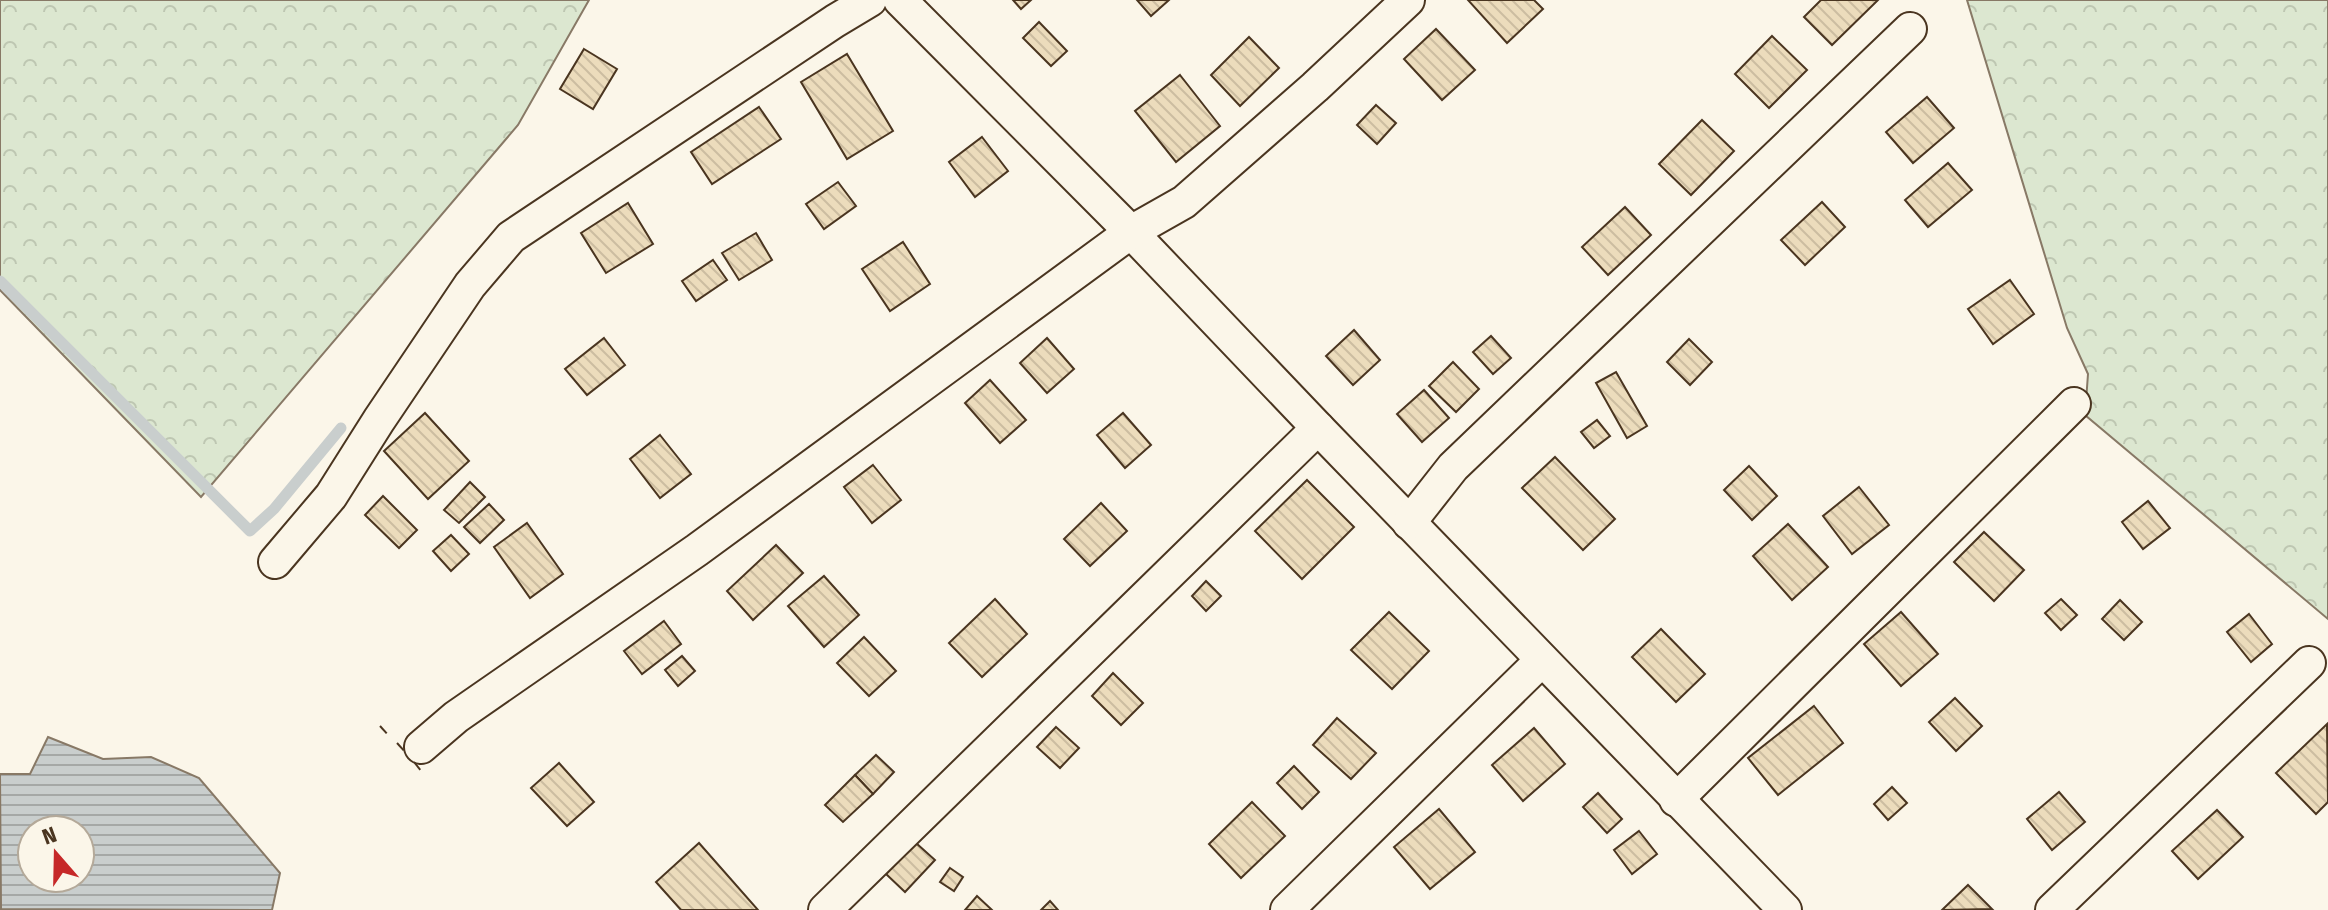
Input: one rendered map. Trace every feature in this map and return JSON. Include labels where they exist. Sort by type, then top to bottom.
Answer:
[{"type":"street","points":[[275,562],[331,496],[470,285],[511,237],[870,0]]},
{"type":"street","points":[[900,0],[1131,232],[1784,910]]},
{"type":"street","points":[[421,747],[456,717],[697,550],[1131,232],[1184,202],[1408,0]]},
{"type":"street","points":[[1409,523],[1453,467],[1910,29]]},
{"type":"street","points":[[1676,800],[2074,404]]},
{"type":"street","points":[[825,910],[1318,428]]},
{"type":"street","points":[[1287,910],[1542,660]]},
{"type":"street","points":[[2052,910],[2309,663]]},
{"type":"green space","points":[[0,0],[589,0],[518,125],[201,497],[0,290]]},
{"type":"green space","points":[[1967,0],[2328,0],[2328,619],[2085,415],[2088,374],[2067,328]]},
{"type":"shaded area","points":[[48,737],[103,759],[151,757],[199,778],[280,873],[272,910],[1,909],[0,774],[30,774]]},
{"type":"building","points":[[1013,0],[1031,0],[1021,9]]},
{"type":"building","points":[[1137,0],[1169,0],[1151,16]]},
{"type":"building","points":[[1468,0],[1534,0],[1543,9],[1507,43]]},
{"type":"building","points":[[1821,0],[1878,0],[1832,45],[1804,17]]},
{"type":"building","points":[[1039,22],[1067,51],[1051,66],[1023,38]]},
{"type":"building","points":[[1436,29],[1475,70],[1442,100],[1404,59]]},
{"type":"building","points":[[1772,36],[1807,70],[1769,108],[1735,74]]},
{"type":"building","points":[[1249,37],[1279,68],[1240,106],[1211,75]]},
{"type":"building","points":[[584,49],[617,69],[593,109],[560,89]]},
{"type":"building","points":[[847,54],[893,131],[847,159],[801,82]]},
{"type":"building","points":[[1180,75],[1220,126],[1176,162],[1135,111]]},
{"type":"building","points":[[1927,97],[1954,128],[1913,163],[1886,132]]},
{"type":"building","points":[[1376,105],[1396,123],[1377,144],[1357,125]]},
{"type":"building","points":[[759,107],[781,139],[712,184],[691,152]]},
{"type":"building","points":[[1702,120],[1734,151],[1691,195],[1659,164]]},
{"type":"building","points":[[982,137],[1008,171],[975,197],[949,162]]},
{"type":"building","points":[[1948,163],[1972,190],[1928,227],[1905,200]]},
{"type":"building","points":[[838,182],[856,206],[824,229],[806,204]]},
{"type":"building","points":[[1822,202],[1845,227],[1805,265],[1781,240]]},
{"type":"building","points":[[628,203],[653,244],[606,273],[581,233]]},
{"type":"building","points":[[1625,207],[1651,235],[1608,275],[1582,247]]},
{"type":"building","points":[[756,233],[772,260],[739,280],[722,253]]},
{"type":"building","points":[[903,242],[930,284],[890,311],[862,269]]},
{"type":"building","points":[[713,260],[727,280],[696,301],[682,281]]},
{"type":"building","points":[[2010,280],[2034,314],[1993,344],[1968,309]]},
{"type":"building","points":[[1354,330],[1380,360],[1353,385],[1326,356]]},
{"type":"building","points":[[1491,336],[1511,358],[1493,374],[1473,352]]},
{"type":"building","points":[[604,338],[625,365],[587,395],[565,369]]},
{"type":"building","points":[[1047,338],[1074,369],[1047,393],[1020,363]]},
{"type":"building","points":[[1689,339],[1712,362],[1690,385],[1667,362]]},
{"type":"building","points":[[1453,362],[1479,389],[1456,412],[1429,386]]},
{"type":"building","points":[[1616,372],[1647,426],[1627,438],[1596,383]]},
{"type":"building","points":[[990,380],[1026,420],[1000,443],[965,403]]},
{"type":"building","points":[[1424,390],[1449,418],[1422,442],[1397,414]]},
{"type":"building","points":[[425,413],[469,461],[428,499],[384,451]]},
{"type":"building","points":[[1123,413],[1151,445],[1125,468],[1097,435]]},
{"type":"building","points":[[1597,420],[1610,436],[1594,448],[1581,432]]},
{"type":"building","points":[[660,435],[691,474],[660,498],[630,459]]},
{"type":"building","points":[[1555,457],[1615,519],[1583,550],[1522,488]]},
{"type":"building","points":[[873,465],[901,500],[872,523],[844,487]]},
{"type":"building","points":[[1749,466],[1777,496],[1752,520],[1724,490]]},
{"type":"building","points":[[1307,480],[1354,527],[1302,579],[1255,531]]},
{"type":"building","points":[[470,482],[485,497],[459,523],[444,510]]},
{"type":"building","points":[[1859,487],[1889,525],[1852,554],[1823,516]]},
{"type":"building","points":[[383,496],[417,530],[399,548],[365,515]]},
{"type":"building","points":[[2148,501],[2170,528],[2143,549],[2122,522]]},
{"type":"building","points":[[1101,503],[1127,531],[1090,566],[1064,539]]},
{"type":"building","points":[[489,504],[504,520],[480,543],[464,527]]},
{"type":"building","points":[[527,523],[563,574],[530,598],[494,547]]},
{"type":"building","points":[[1788,524],[1828,567],[1792,600],[1753,556]]},
{"type":"building","points":[[1984,532],[2024,570],[1994,601],[1954,562]]},
{"type":"building","points":[[451,535],[469,554],[451,571],[433,551]]},
{"type":"building","points":[[776,545],[803,573],[753,620],[727,591]]},
{"type":"building","points":[[824,576],[859,615],[824,647],[788,606]]},
{"type":"building","points":[[1206,581],[1221,596],[1206,611],[1192,596]]},
{"type":"building","points":[[995,599],[1027,634],[982,677],[949,643]]},
{"type":"building","points":[[2061,599],[2077,615],[2061,630],[2045,613]]},
{"type":"building","points":[[2120,600],[2142,622],[2124,640],[2102,619]]},
{"type":"building","points":[[1389,612],[1429,651],[1392,689],[1351,650]]},
{"type":"building","points":[[1901,612],[1938,654],[1901,686],[1864,644]]},
{"type":"building","points":[[2249,614],[2272,644],[2251,662],[2227,632]]},
{"type":"building","points":[[664,621],[681,644],[642,674],[624,651]]},
{"type":"building","points":[[1661,629],[1705,674],[1676,702],[1632,657]]},
{"type":"building","points":[[864,637],[896,671],[869,696],[837,663]]},
{"type":"building","points":[[682,656],[695,671],[678,686],[665,670]]},
{"type":"building","points":[[1113,673],[1143,703],[1121,725],[1092,696]]},
{"type":"building","points":[[1955,698],[1982,726],[1956,751],[1929,722]]},
{"type":"building","points":[[1814,706],[1843,743],[1778,795],[1748,758]]},
{"type":"building","points":[[1337,718],[1376,753],[1351,779],[1313,745]]},
{"type":"building","points":[[2327,724],[2328,802],[2316,814],[2276,773]]},
{"type":"building","points":[[1056,727],[1079,748],[1060,768],[1037,747]]},
{"type":"building","points":[[1534,728],[1565,764],[1523,801],[1492,765]]},
{"type":"building","points":[[876,755],[894,772],[873,794],[855,775]]},
{"type":"building","points":[[559,763],[594,802],[567,826],[531,788]]},
{"type":"building","points":[[1294,766],[1319,792],[1302,809],[1277,783]]},
{"type":"building","points":[[855,775],[873,794],[843,822],[825,805]]},
{"type":"building","points":[[1892,787],[1907,803],[1888,820],[1874,804]]},
{"type":"building","points":[[2059,792],[2085,822],[2052,850],[2027,819]]},
{"type":"building","points":[[1598,793],[1622,819],[1607,833],[1583,807]]},
{"type":"building","points":[[1252,802],[1285,836],[1241,878],[1209,844]]},
{"type":"building","points":[[1439,809],[1475,852],[1430,889],[1394,847]]},
{"type":"building","points":[[2217,810],[2243,837],[2198,879],[2172,851]]},
{"type":"building","points":[[1639,831],[1657,854],[1632,874],[1614,850]]},
{"type":"building","points":[[699,843],[758,910],[681,910],[656,882]]},
{"type":"building","points":[[916,843],[935,860],[905,892],[886,874]]},
{"type":"building","points":[[950,868],[963,877],[954,891],[940,882]]},
{"type":"building","points":[[1968,885],[1992,909],[1942,910]]},
{"type":"building","points":[[977,896],[992,910],[965,910]]},
{"type":"building","points":[[1050,901],[1058,910],[1041,910]]},
{"type":"waterway","points":[[0,281],[250,531],[274,509],[341,428]]},
{"type":"fence","points":[[380,726],[389,736]]},
{"type":"fence","points":[[397,743],[406,753]]},
{"type":"fence","points":[[414,762],[422,772]]}]
